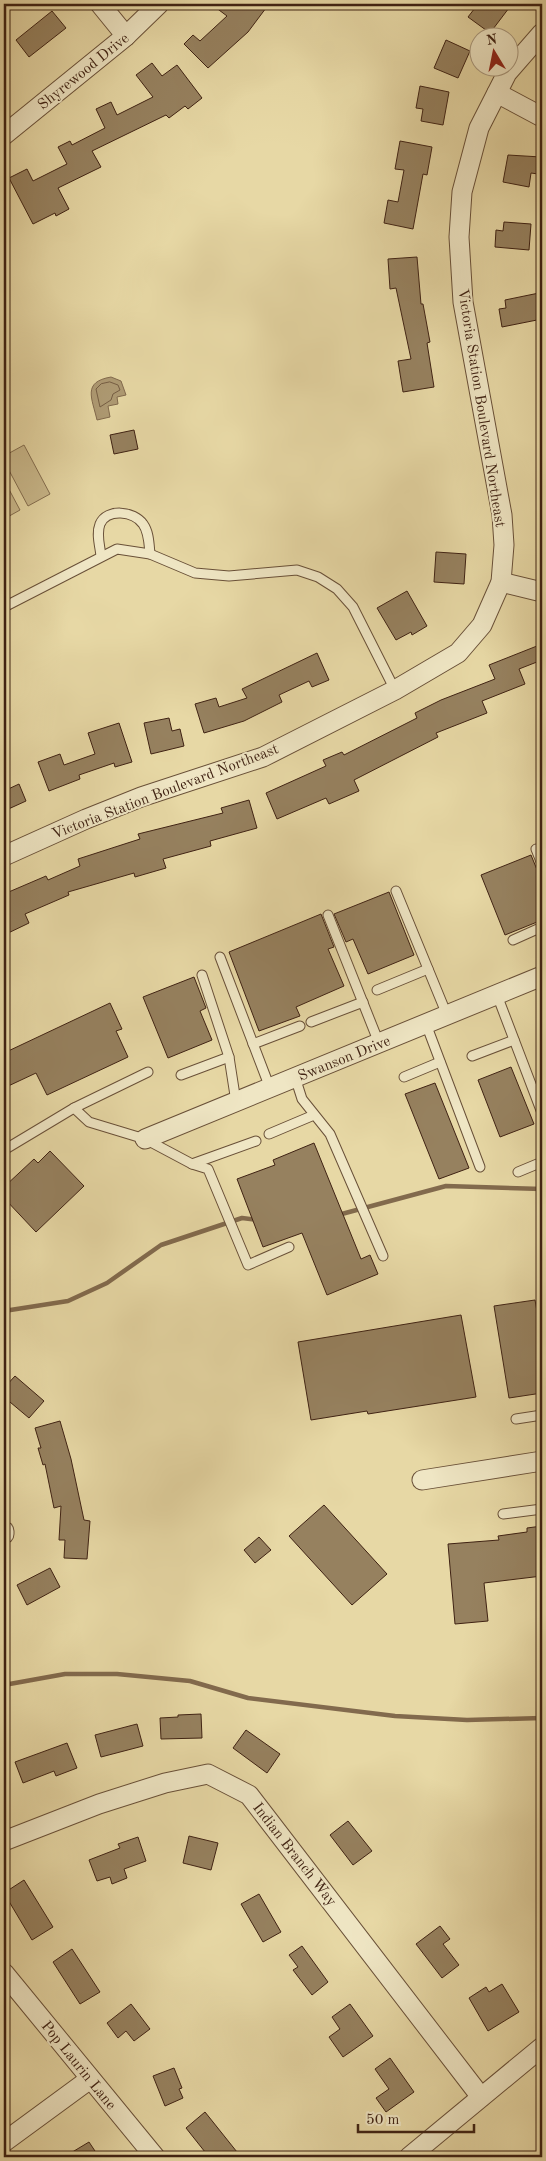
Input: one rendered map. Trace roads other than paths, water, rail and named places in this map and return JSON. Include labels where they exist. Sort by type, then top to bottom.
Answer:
[{"type":"street","points":[[100,4],[126,36]]},
{"type":"street","name":"Shyrewood Drive","points":[[4,135],[126,36],[159,4]]},
{"type":"street","name":"Victoria Station Boulevard Northeast","points":[[4,856],[86,819],[142,797],[262,757],[395,690],[458,653],[482,625],[501,582],[504,545],[502,515],[463,302],[459,237],[462,192],[479,128],[507,73],[542,33]]},
{"type":"street","points":[[497,93],[542,117]]},
{"type":"street","points":[[501,582],[542,592]]},
{"type":"street","name":"Swanson Drive","points":[[145,1139],[542,976]]},
{"type":"street","points":[[422,1480],[542,1461]]},
{"type":"street","name":"Indian Branch Way","points":[[4,1841],[109,1801],[165,1783],[208,1774],[249,1795],[481,2097]]},
{"type":"street","name":"Pop Laurin Lane","points":[[4,1973],[154,2157]]},
{"type":"street","points":[[409,2157],[542,2047]]},
{"type":"street","points":[[4,2142],[90,2079]]},
{"type":"lane","points":[[102,556],[98,533],[100,524],[107,516],[117,513],[127,513],[143,524],[149,538],[150,554]]},
{"type":"lane","points":[[4,607],[117,549],[150,554],[195,573],[229,576],[297,570],[318,577],[337,589],[354,607],[395,690]]},
{"type":"lane","points":[[536,849],[542,864]]},
{"type":"lane","points":[[396,890],[447,1016]]},
{"type":"lane","points":[[328,915],[379,1043]]},
{"type":"lane","points":[[513,940],[542,928]]},
{"type":"lane","points":[[220,957],[270,1088]]},
{"type":"lane","points":[[377,990],[428,969]]},
{"type":"lane","points":[[202,975],[228,1057],[236,1102]]},
{"type":"lane","points":[[497,995],[542,1113]]},
{"type":"lane","points":[[311,1022],[363,1002]]},
{"type":"lane","points":[[426,1024],[480,1166]]},
{"type":"lane","points":[[253,1044],[300,1026]]},
{"type":"lane","points":[[472,1056],[514,1040]]},
{"type":"lane","points":[[181,1075],[228,1057]]},
{"type":"lane","points":[[404,1077],[440,1062]]},
{"type":"lane","points":[[4,1150],[74,1108],[148,1072]]},
{"type":"lane","points":[[295,1077],[302,1099],[314,1115],[324,1123],[330,1134],[383,1256]]},
{"type":"lane","points":[[74,1108],[88,1122],[145,1139],[192,1164],[208,1169],[248,1265],[289,1247]]},
{"type":"lane","points":[[269,1134],[314,1115]]},
{"type":"lane","points":[[192,1164],[256,1141]]},
{"type":"lane","points":[[518,1172],[542,1162]]},
{"type":"lane","points":[[516,1419],[542,1415]]},
{"type":"lane","points":[[503,1514],[542,1509]]},
{"type":"water","points":[[111,377],[121,381],[126,395],[117,397],[118,404],[108,406],[110,417],[97,420],[91,392],[96,383]]},
{"type":"waterway","points":[[338,1215],[446,1186],[542,1189]]},
{"type":"waterway","points":[[4,1311],[68,1301],[107,1283],[161,1245],[242,1218],[258,1220]]},
{"type":"waterway","points":[[4,1685],[65,1674],[117,1674],[190,1681],[248,1698],[395,1716],[467,1720],[542,1718]]}]
